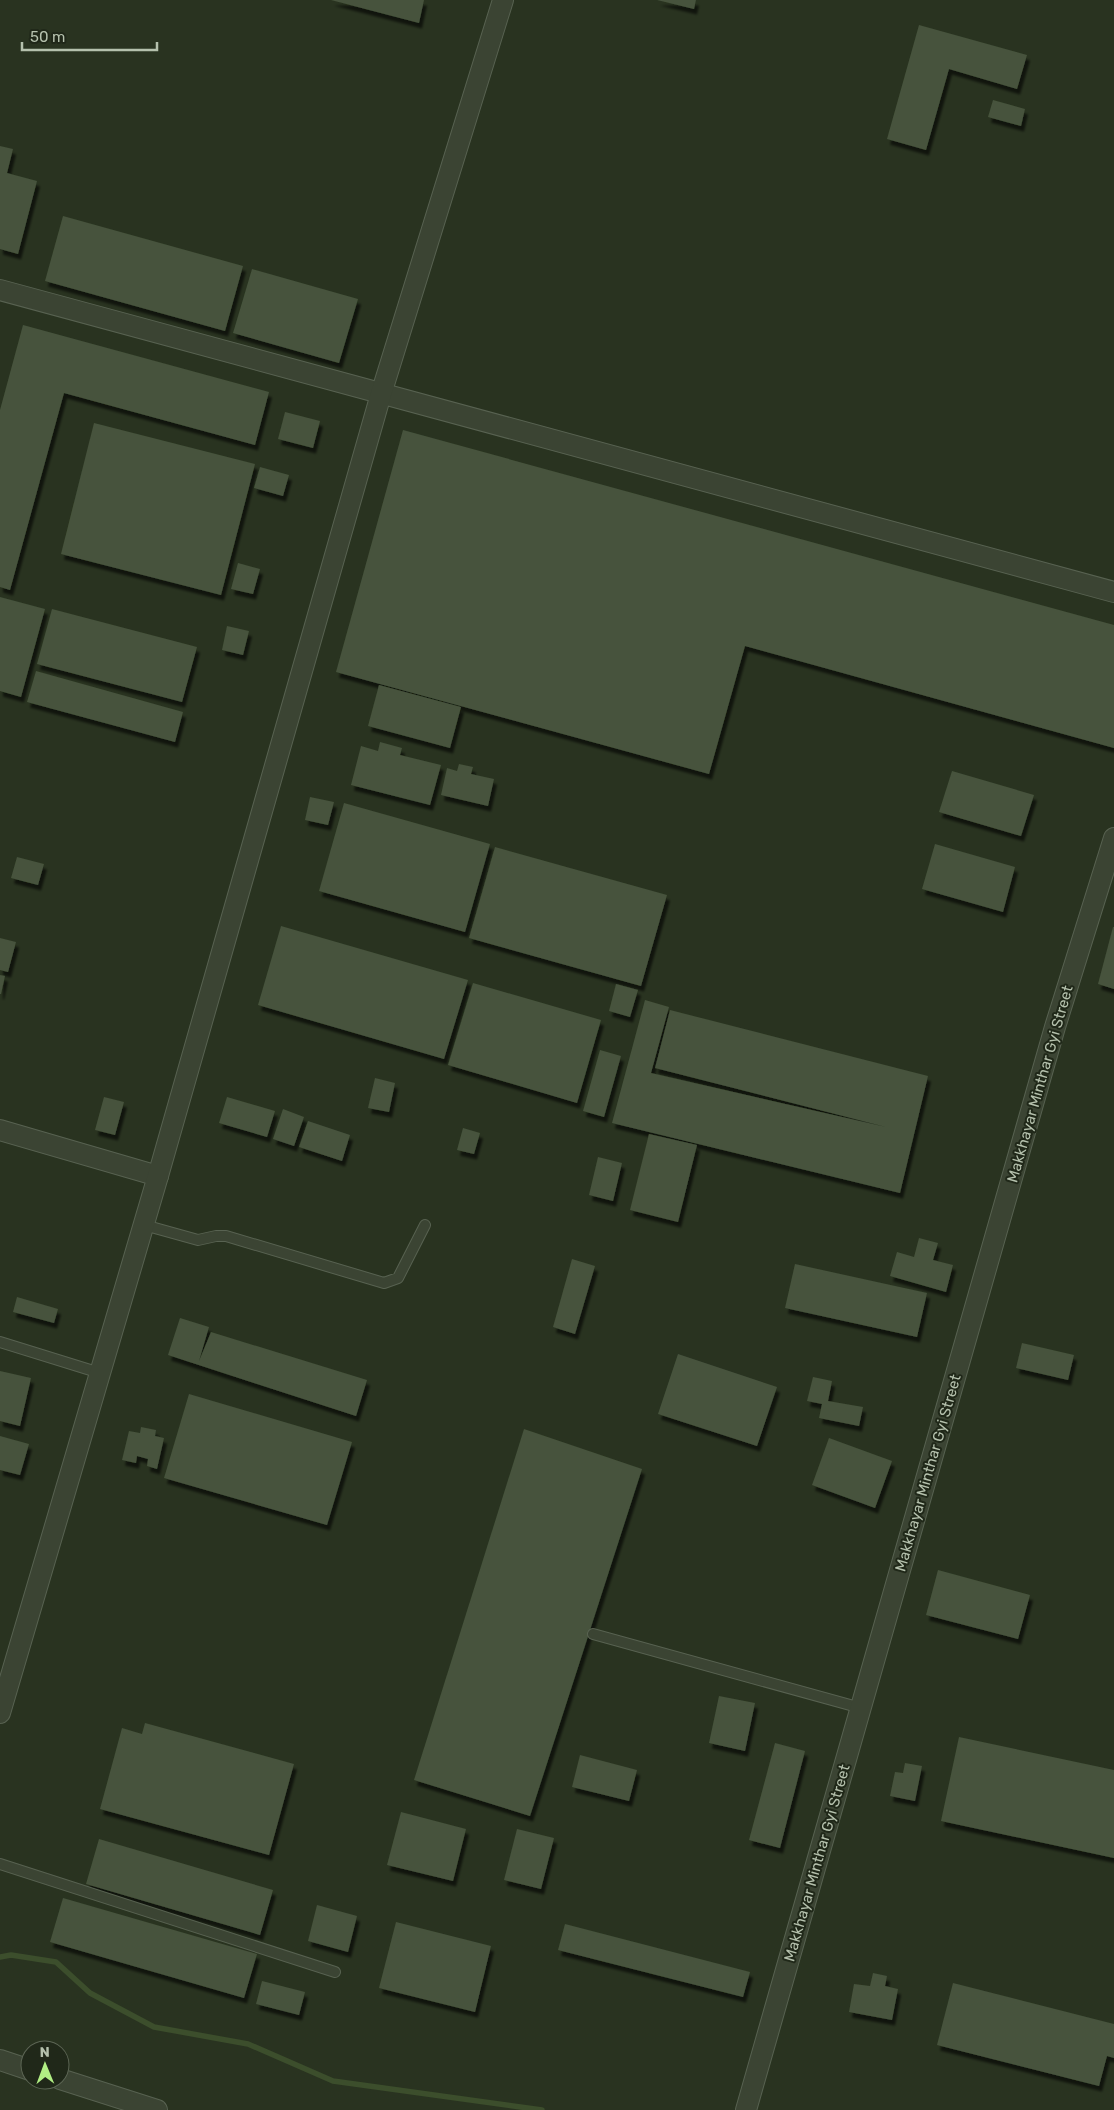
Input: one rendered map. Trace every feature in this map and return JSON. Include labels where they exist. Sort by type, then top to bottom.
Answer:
[{"type":"street","points":[[0,1713],[144,1225],[381,394],[503,0]]},
{"type":"street","points":[[0,290],[1114,592]]},
{"type":"street","name":"Makkhayar Minthar Gyi Street","points":[[746,2110],[1056,1027],[1114,838]]},
{"type":"street","points":[[0,1130],[158,1176]]},
{"type":"street","points":[[0,2060],[20,2067]]},
{"type":"street","points":[[70,2082],[157,2110]]},
{"type":"lane","points":[[144,1225],[198,1240],[226,1236],[384,1283],[398,1278],[425,1225]]},
{"type":"lane","points":[[0,1342],[100,1373]]},
{"type":"lane","points":[[593,1634],[861,1708]]},
{"type":"lane","points":[[0,1864],[335,1972]]},
{"type":"building","points":[[331,0],[424,0],[419,23]]},
{"type":"building","points":[[657,0],[696,0],[694,9]]},
{"type":"building","points":[[919,25],[1027,55],[1017,89],[949,69],[926,150],[887,139]]},
{"type":"building","points":[[993,100],[1025,109],[1021,126],[988,117]]},
{"type":"building","points":[[0,146],[13,149],[7,173],[37,181],[18,254],[0,249]]},
{"type":"building","points":[[63,216],[243,266],[225,331],[45,281]]},
{"type":"building","points":[[252,269],[358,299],[339,363],[233,333]]},
{"type":"building","points":[[23,325],[269,392],[255,445],[64,393],[10,590],[0,587],[0,410]]},
{"type":"building","points":[[285,412],[320,421],[313,448],[278,439]]},
{"type":"building","points":[[94,423],[255,464],[221,595],[61,554]]},
{"type":"building","points":[[403,430],[1114,625],[1114,748],[745,646],[709,774],[336,672]]},
{"type":"building","points":[[260,467],[289,475],[283,496],[254,488]]},
{"type":"building","points":[[238,563],[260,569],[253,594],[231,589]]},
{"type":"building","points":[[0,597],[45,609],[21,697],[0,691]]},
{"type":"building","points":[[52,609],[197,647],[182,702],[37,664]]},
{"type":"building","points":[[227,626],[249,631],[243,655],[222,650]]},
{"type":"building","points":[[36,671],[183,712],[175,742],[27,702]]},
{"type":"building","points":[[379,685],[461,707],[450,748],[368,726]]},
{"type":"building","points":[[380,742],[402,748],[400,755],[441,765],[430,805],[351,785],[361,746],[378,751]]},
{"type":"building","points":[[459,764],[473,767],[471,774],[494,779],[488,806],[441,795],[447,768],[457,771]]},
{"type":"building","points":[[952,771],[1034,795],[1021,836],[939,812]]},
{"type":"building","points":[[310,797],[334,802],[328,825],[305,820]]},
{"type":"building","points":[[344,803],[490,844],[465,932],[319,891]]},
{"type":"building","points":[[935,844],[1015,867],[1003,912],[922,889]]},
{"type":"building","points":[[495,847],[667,895],[641,986],[469,938]]},
{"type":"building","points":[[17,857],[44,864],[38,885],[11,878]]},
{"type":"building","points":[[281,926],[468,980],[444,1059],[258,1005]]},
{"type":"building","points":[[1114,927],[1114,989],[1098,984]]},
{"type":"building","points":[[0,938],[16,942],[8,972],[0,970]]},
{"type":"building","points":[[0,975],[5,976],[1,994],[0,994]]},
{"type":"building","points":[[473,983],[601,1020],[577,1103],[448,1065]]},
{"type":"building","points":[[616,984],[638,990],[630,1017],[609,1011]]},
{"type":"building","points":[[645,1000],[669,1007],[651,1073],[886,1127],[655,1068],[670,1010],[928,1076],[900,1193],[612,1123]]},
{"type":"building","points":[[600,1050],[621,1056],[604,1117],[583,1111]]},
{"type":"building","points":[[375,1078],[395,1083],[389,1112],[368,1108]]},
{"type":"building","points":[[104,1097],[124,1102],[115,1135],[95,1130]]},
{"type":"building","points":[[227,1097],[275,1111],[267,1137],[219,1123]]},
{"type":"building","points":[[283,1109],[304,1117],[294,1146],[273,1139]]},
{"type":"building","points":[[308,1121],[350,1135],[342,1161],[299,1147]]},
{"type":"building","points":[[463,1128],[480,1133],[474,1154],[457,1150]]},
{"type":"building","points":[[649,1134],[697,1145],[678,1222],[630,1210]]},
{"type":"building","points":[[598,1157],[622,1163],[613,1201],[589,1195]]},
{"type":"building","points":[[919,1238],[938,1243],[933,1260],[953,1265],[946,1292],[890,1276],[897,1252],[914,1257]]},
{"type":"building","points":[[572,1259],[595,1266],[575,1334],[553,1327]]},
{"type":"building","points":[[795,1264],[927,1293],[917,1337],[785,1308]]},
{"type":"building","points":[[17,1297],[58,1309],[54,1323],[13,1312]]},
{"type":"building","points":[[180,1318],[209,1327],[199,1361],[211,1332],[367,1380],[356,1416],[168,1355]]},
{"type":"building","points":[[1022,1343],[1074,1355],[1068,1380],[1016,1368]]},
{"type":"building","points":[[678,1354],[777,1387],[757,1446],[658,1414]]},
{"type":"building","points":[[0,1371],[31,1378],[20,1426],[0,1421]]},
{"type":"building","points":[[813,1377],[832,1381],[828,1401],[863,1407],[859,1426],[819,1418],[822,1404],[807,1401]]},
{"type":"building","points":[[189,1394],[352,1442],[327,1525],[164,1478]]},
{"type":"building","points":[[141,1427],[156,1430],[155,1436],[164,1438],[157,1469],[147,1466],[148,1459],[137,1456],[136,1463],[122,1460],[129,1431],[140,1433]]},
{"type":"building","points":[[524,1429],[642,1469],[530,1816],[414,1780]]},
{"type":"building","points":[[0,1436],[29,1444],[20,1475],[0,1470]]},
{"type":"building","points":[[829,1438],[892,1461],[875,1508],[812,1485]]},
{"type":"building","points":[[938,1570],[1030,1595],[1018,1639],[926,1615]]},
{"type":"building","points":[[719,1696],[755,1703],[745,1751],[709,1743]]},
{"type":"building","points":[[145,1723],[294,1764],[269,1855],[100,1809],[122,1728],[142,1734]]},
{"type":"building","points":[[959,1737],[1114,1770],[1114,1858],[941,1821]]},
{"type":"building","points":[[775,1743],[805,1751],[780,1848],[749,1840]]},
{"type":"building","points":[[580,1755],[637,1770],[629,1801],[572,1787]]},
{"type":"building","points":[[905,1763],[922,1766],[915,1801],[890,1796],[895,1772],[903,1773]]},
{"type":"building","points":[[401,1812],[466,1829],[453,1881],[387,1865]]},
{"type":"building","points":[[517,1829],[554,1838],[541,1889],[504,1880]]},
{"type":"building","points":[[99,1839],[273,1890],[260,1935],[86,1884]]},
{"type":"building","points":[[63,1898],[257,1954],[244,1998],[50,1942]]},
{"type":"building","points":[[317,1905],[357,1916],[348,1952],[308,1941]]},
{"type":"building","points":[[396,1922],[491,1946],[475,2012],[379,1988]]},
{"type":"building","points":[[565,1924],[750,1972],[743,1997],[558,1950]]},
{"type":"building","points":[[873,1973],[887,1976],[885,1986],[898,1989],[892,2020],[849,2012],[854,1984],[870,1986]]},
{"type":"building","points":[[262,1981],[305,1992],[299,2015],[256,2004]]},
{"type":"building","points":[[953,1983],[1114,2024],[1114,2058],[1107,2056],[1099,2086],[937,2045]]},
{"type":"waterway","points":[[0,1957],[11,1955],[56,1962],[90,1993],[154,2027],[248,2044],[333,2081],[542,2110]]}]
